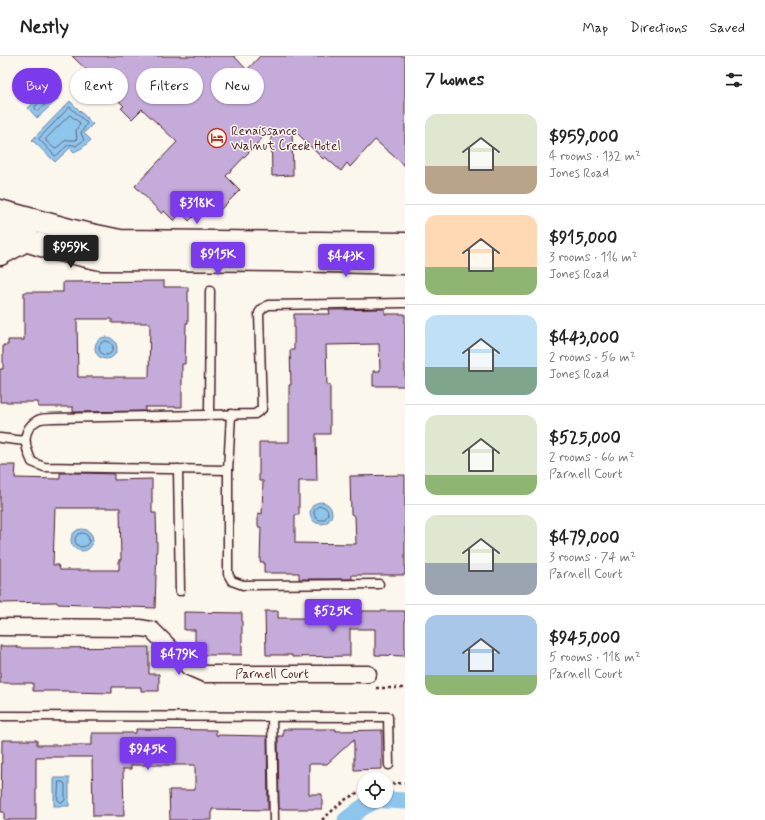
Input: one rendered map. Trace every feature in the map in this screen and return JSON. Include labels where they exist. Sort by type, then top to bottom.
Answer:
[{"type":"street","points":[[0,211],[77,232],[120,241],[405,244]]},
{"type":"street","points":[[0,232],[51,248],[101,259],[288,260],[405,263]]},
{"type":"street","points":[[0,254],[26,240]]},
{"type":"street","name":"Parnell Court","points":[[0,626],[141,628],[152,630],[189,667],[205,674],[368,674]]},
{"type":"lane","points":[[288,260],[307,252],[315,243]]},
{"type":"lane","points":[[209,414],[210,291]]},
{"type":"lane","points":[[228,470],[44,467],[32,462],[27,451],[25,440],[28,430],[39,420],[54,418],[255,414],[262,409],[259,313],[262,309],[268,305],[405,303]]},
{"type":"lane","points":[[231,414],[228,470],[228,574],[232,581],[243,584],[380,584]]},
{"type":"lane","points":[[0,438],[25,440]]},
{"type":"lane","points":[[178,469],[180,591]]},
{"type":"lane","points":[[0,716],[388,717],[389,765]]},
{"type":"lane","points":[[272,716],[274,820]]},
{"type":"path","points":[[368,674],[368,688],[405,688]]},
{"type":"path","points":[[393,784],[405,783]]},
{"type":"path","points":[[322,820],[342,801],[357,793]]},
{"type":"water","points":[[70,101],[70,104],[73,104],[93,124],[84,133],[91,140],[82,148],[74,152],[70,148],[55,162],[32,140]]},
{"type":"water","points":[[32,104],[52,104],[37,118],[28,108]]},
{"type":"water","points":[[106,337],[114,340],[117,348],[114,356],[106,359],[98,356],[95,348],[98,340]]},
{"type":"water","points":[[321,502],[329,505],[332,513],[329,521],[321,524],[313,521],[310,513],[313,505]]},
{"type":"water","points":[[82,529],[90,532],[93,540],[90,548],[82,551],[74,548],[71,540],[74,532]]},
{"type":"water","points":[[54,778],[69,778],[69,806],[54,806]]},
{"type":"building","name":"Renaissance Walnut Creek Hotel","points":[[72,56],[234,56],[245,68],[211,68],[211,104],[264,104],[264,68],[249,68],[260,56],[405,56],[405,166],[375,140],[350,167],[347,163],[341,171],[325,157],[323,159],[292,128],[293,175],[272,176],[271,129],[226,176],[240,190],[214,216],[204,206],[189,221],[181,212],[174,221],[164,211],[162,214],[135,186],[177,142],[142,109],[132,119],[121,108],[124,106],[122,104],[128,104],[128,68],[84,68]]},
{"type":"building","points":[[164,281],[164,287],[188,287],[188,323],[186,323],[185,364],[182,364],[182,407],[145,407],[145,411],[73,412],[73,407],[38,407],[38,402],[0,402],[0,369],[3,369],[3,345],[8,345],[8,340],[24,340],[24,292],[63,292],[63,282]],"holes":[[[77,319],[112,319],[112,323],[150,323],[149,377],[78,377]]]},
{"type":"building","points":[[385,309],[385,314],[405,314],[405,386],[373,386],[373,371],[380,371],[379,344],[326,345],[327,385],[330,385],[330,434],[316,434],[317,481],[299,481],[299,515],[295,515],[295,543],[356,544],[355,516],[351,514],[350,476],[405,475],[405,575],[352,575],[352,579],[299,579],[299,573],[264,573],[264,562],[260,562],[261,527],[258,527],[258,513],[262,514],[263,481],[259,481],[259,442],[289,442],[289,385],[291,385],[290,350],[294,350],[294,314],[330,314],[329,310]]},
{"type":"building","points":[[0,465],[16,465],[15,478],[60,479],[60,473],[82,473],[114,474],[114,480],[152,479],[152,513],[156,513],[157,545],[155,608],[58,604],[57,602],[0,603]],"holes":[[[55,508],[120,508],[121,560],[119,560],[119,570],[60,570],[58,565],[53,565]]]},
{"type":"building","points":[[265,611],[278,611],[278,618],[306,618],[306,612],[361,613],[361,611],[405,611],[405,656],[375,655],[375,629],[350,629],[350,656],[292,657],[292,655],[266,655]]},
{"type":"building","points":[[184,612],[242,613],[242,655],[195,655],[195,630],[184,630]]},
{"type":"building","points":[[0,646],[17,646],[17,648],[149,647],[149,674],[159,674],[159,691],[141,691],[141,687],[112,687],[112,693],[33,691],[33,683],[0,683]]},
{"type":"building","points":[[136,729],[216,730],[216,735],[267,736],[268,810],[212,809],[212,820],[170,820],[169,790],[195,790],[195,765],[131,765],[131,769],[123,769],[124,816],[93,816],[92,757],[36,757],[36,820],[4,820],[4,812],[1,812],[2,740],[37,740],[37,745],[92,745],[92,733],[136,733]]},
{"type":"building","points":[[283,729],[336,729],[336,731],[382,730],[382,769],[354,770],[354,739],[327,764],[309,764],[309,794],[322,794],[322,809],[279,809],[278,736],[283,736]]},
{"type":"waterway","points":[[393,800],[405,801]]},
{"type":"waterway","points":[[346,820],[362,808]]},
{"type":"place","name":"Renaissance Walnut Creek Hotel","points":[[217,138]]}]
